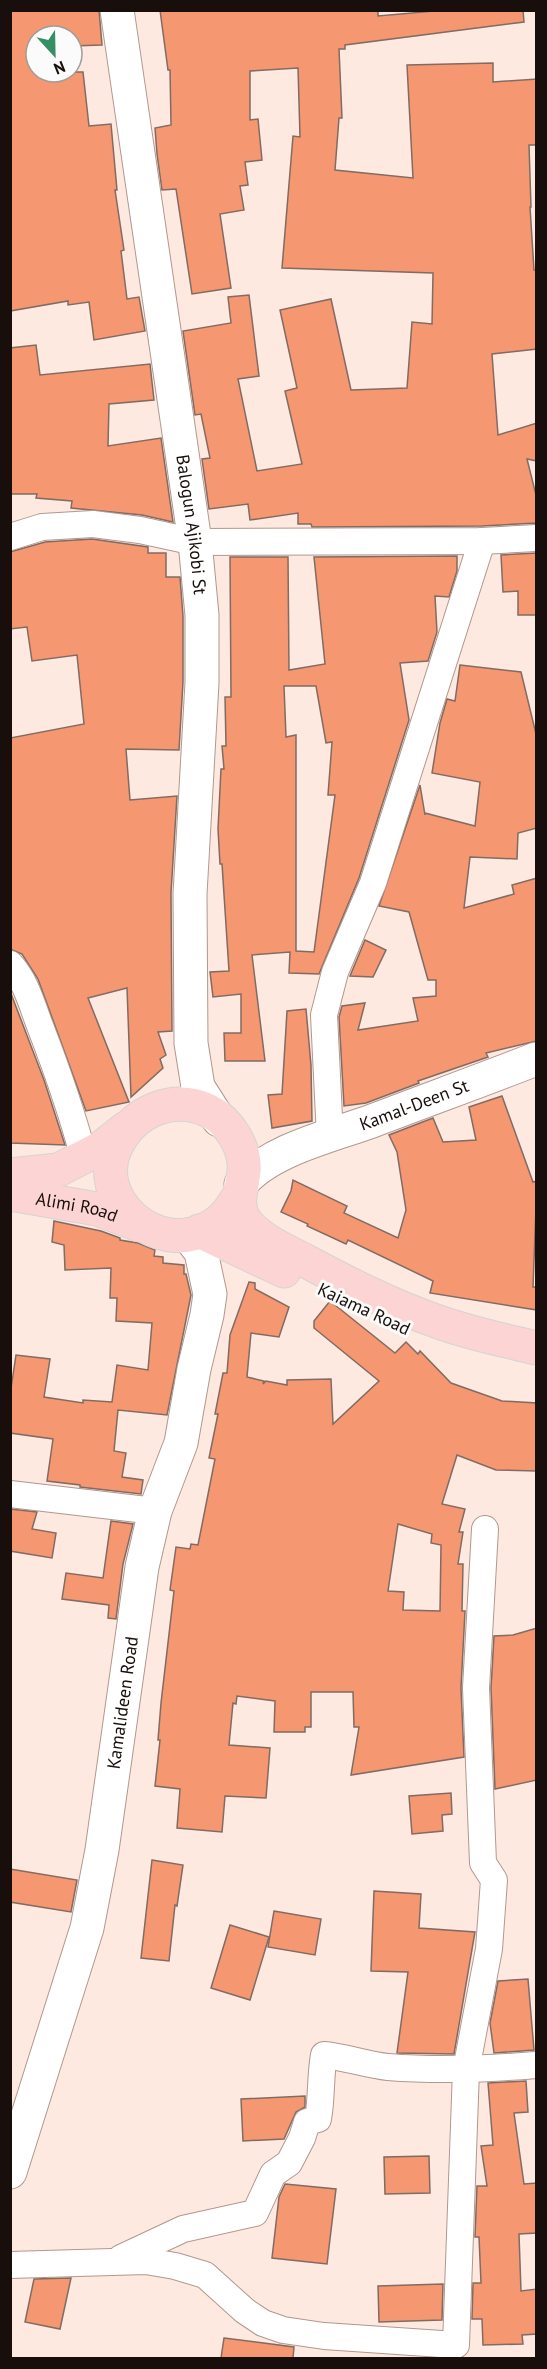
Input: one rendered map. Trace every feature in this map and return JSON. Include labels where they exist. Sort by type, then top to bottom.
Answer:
[{"type":"highway","points":[[10,1175],[58,1170],[101,1148],[146,1112],[167,1105],[188,1104],[210,1112],[227,1128],[240,1145],[244,1168],[241,1189],[228,1213],[210,1228],[193,1233],[165,1235],[141,1225],[124,1209],[114,1189],[111,1166],[116,1147],[128,1127]]},
{"type":"highway","name":"Kaiama Road","points":[[241,1189],[241,1214],[254,1230],[356,1287],[437,1322],[537,1348]]},
{"type":"highway","name":"Alimi Road","points":[[10,1194],[97,1209],[141,1225]]},
{"type":"highway","name":"Kaiama Road","points":[[193,1233],[265,1261],[390,1324],[425,1337],[537,1368]]},
{"type":"street","name":"Balogun Ajikobi St","points":[[117,10],[195,542],[202,615],[202,672],[190,894],[191,1043],[198,1087],[227,1128]]},
{"type":"street","points":[[10,537],[42,527],[93,524],[140,530],[195,542],[482,541],[537,537]]},
{"type":"street","points":[[330,1137],[324,1015],[335,972],[373,883],[482,541]]},
{"type":"street","points":[[10,964],[20,975],[48,1048],[71,1110],[84,1158]]},
{"type":"street","points":[[155,1109],[170,1089],[191,1043]]},
{"type":"street","name":"Kamal-Deen St","points":[[241,1189],[250,1173],[290,1150],[537,1059]]},
{"type":"street","points":[[227,1128],[250,1145],[290,1150]]},
{"type":"street","name":"Kamalideen Road","points":[[10,2172],[87,1928],[102,1850],[142,1567],[155,1511],[181,1443],[210,1294],[201,1252],[193,1233]]},
{"type":"street","points":[[10,1494],[155,1511]]},
{"type":"street","points":[[10,2265],[146,2261],[175,2266],[206,2275],[245,2312],[262,2323],[283,2330],[324,2336],[456,2344],[466,2070],[489,1949],[494,1880],[483,1863],[476,1688],[485,1529]]},
{"type":"street","points":[[113,2261],[183,2229],[255,2213],[273,2174],[289,2163],[302,2138],[307,2122],[318,2119],[322,2100],[320,2074],[324,2055],[385,2067],[466,2070],[537,2065]]},
{"type":"building","points":[[10,10],[99,10],[102,45],[84,46],[84,24],[24,24],[24,84],[84,84],[84,81],[89,126],[111,124],[117,190],[115,190],[124,250],[121,251],[127,299],[139,297],[145,331],[94,340],[89,302],[68,305],[68,301],[10,311]]},
{"type":"building","points":[[160,10],[378,10],[378,16],[446,10],[523,10],[524,22],[345,45],[345,49],[339,49],[342,118],[339,118],[335,170],[413,178],[407,65],[493,63],[493,82],[537,79],[537,145],[529,145],[534,270],[537,270],[537,349],[492,354],[498,435],[537,423],[537,461],[527,459],[537,499],[537,523],[482,526],[312,527],[311,524],[298,524],[298,513],[250,520],[248,504],[209,509],[202,459],[210,458],[201,414],[195,415],[183,331],[231,323],[228,297],[249,295],[259,376],[238,379],[257,471],[302,464],[285,391],[297,388],[280,310],[331,299],[351,390],[407,388],[412,322],[432,324],[433,273],[282,268],[293,136],[300,137],[298,68],[250,71],[250,120],[258,119],[262,160],[245,162],[248,185],[240,186],[244,210],[220,214],[231,288],[192,294],[176,189],[162,190],[157,154],[155,128],[171,125],[170,70],[168,70]]},
{"type":"building","points":[[36,345],[40,375],[150,364],[154,400],[109,404],[108,446],[161,438],[173,522],[142,515],[71,508],[72,501],[36,498],[37,494],[10,494],[10,348]]},
{"type":"building","points":[[92,539],[148,547],[148,553],[166,553],[166,577],[180,577],[183,616],[183,682],[179,750],[126,749],[130,800],[177,796],[171,893],[172,1031],[158,1032],[166,1055],[160,1059],[163,1068],[131,1097],[127,988],[88,998],[129,1102],[86,1111],[38,979],[22,954],[10,949],[10,738],[84,724],[77,655],[32,661],[27,627],[10,629],[10,552],[45,542]]},
{"type":"building","points":[[537,553],[537,615],[518,615],[518,591],[503,592],[501,555]]},
{"type":"building","points":[[457,556],[457,571],[449,597],[435,596],[437,632],[428,661],[400,663],[409,720],[359,878],[319,974],[289,973],[290,952],[252,955],[265,1061],[225,1061],[224,1033],[241,1033],[241,994],[213,997],[210,972],[229,971],[218,829],[221,769],[224,769],[222,746],[226,746],[225,697],[231,697],[230,557],[288,557],[289,670],[325,664],[314,557]],"holes":[[[284,686],[316,686],[326,743],[332,742],[328,795],[335,795],[314,952],[296,951],[296,735],[286,737]]]},
{"type":"building","points":[[460,665],[521,672],[537,738],[537,828],[518,833],[517,859],[470,857],[464,908],[514,894],[512,885],[537,878],[537,1041],[486,1053],[488,1057],[418,1081],[419,1083],[366,1103],[344,1106],[339,1017],[342,1006],[365,1003],[358,1030],[418,1021],[413,998],[436,996],[436,980],[428,980],[409,912],[379,906],[420,785],[425,815],[425,813],[475,826],[480,782],[432,773],[440,723],[447,699],[455,701]]},
{"type":"building","points":[[365,940],[386,950],[373,977],[350,976]]},
{"type":"building","points":[[10,991],[44,1080],[65,1145],[10,1143]]},
{"type":"building","points":[[306,1009],[311,1065],[312,1121],[272,1128],[268,1095],[282,1094],[287,1011]]},
{"type":"building","points":[[502,1096],[533,1182],[537,1181],[533,1287],[537,1287],[537,1310],[430,1293],[433,1281],[348,1240],[346,1244],[281,1212],[291,1191],[293,1180],[347,1206],[344,1213],[398,1238],[406,1210],[397,1152],[389,1135],[433,1118],[443,1142],[476,1140],[469,1107]]},
{"type":"building","points":[[54,1221],[101,1231],[120,1238],[120,1240],[138,1243],[155,1250],[154,1256],[163,1257],[163,1263],[184,1265],[184,1274],[186,1274],[191,1295],[167,1415],[118,1410],[114,1451],[126,1453],[122,1477],[143,1480],[141,1494],[47,1481],[53,1439],[10,1433],[10,1395],[16,1355],[50,1359],[44,1397],[83,1403],[83,1400],[112,1402],[117,1365],[148,1370],[152,1323],[116,1321],[117,1298],[110,1298],[111,1268],[65,1270],[64,1245],[52,1242]]},
{"type":"building","points":[[249,1282],[255,1283],[255,1289],[289,1307],[279,1337],[251,1333],[247,1377],[264,1381],[263,1384],[266,1381],[287,1385],[287,1380],[331,1379],[333,1424],[379,1381],[314,1328],[314,1321],[330,1301],[395,1353],[406,1342],[418,1354],[420,1351],[451,1383],[502,1401],[537,1403],[537,1471],[496,1470],[457,1455],[442,1504],[465,1509],[459,1532],[463,1532],[458,1564],[463,1564],[462,1611],[465,1611],[461,1688],[464,1757],[351,1775],[359,1727],[354,1727],[353,1692],[311,1692],[311,1727],[305,1727],[305,1732],[274,1732],[275,1701],[237,1696],[236,1704],[233,1703],[229,1745],[270,1748],[266,1798],[225,1796],[222,1832],[177,1828],[180,1789],[155,1786],[161,1703],[174,1591],[170,1590],[176,1547],[190,1549],[191,1544],[198,1545],[215,1459],[209,1458],[223,1373],[227,1373],[230,1335]],"holes":[[[398,1524],[432,1534],[431,1543],[441,1545],[440,1611],[403,1610],[404,1592],[388,1591]]]},
{"type":"building","points":[[10,1509],[37,1512],[32,1529],[56,1533],[52,1558],[10,1551]]},
{"type":"building","points":[[111,1521],[133,1524],[123,1564],[116,1619],[108,1618],[109,1605],[62,1599],[66,1573],[103,1578]]},
{"type":"building","points":[[537,1628],[537,1780],[495,1789],[491,1688],[494,1636],[513,1635]]},
{"type":"building","points":[[451,1793],[452,1814],[442,1815],[443,1831],[412,1834],[409,1796]]},
{"type":"building","points":[[152,1860],[183,1865],[177,1906],[175,1905],[169,1961],[141,1958]]},
{"type":"building","points":[[10,1869],[77,1880],[71,1912],[10,1902]]},
{"type":"building","points":[[374,1891],[421,1894],[419,1928],[475,1932],[454,2054],[397,2053],[408,1972],[371,1971]]},
{"type":"building","points":[[274,1911],[321,1919],[315,1955],[268,1947]]},
{"type":"building","points":[[230,1925],[269,1937],[250,2000],[211,1988]]},
{"type":"building","points":[[528,1979],[534,2050],[494,2053],[490,2023],[498,1981]]},
{"type":"building","points":[[526,2081],[528,2112],[514,2113],[524,2184],[537,2183],[537,2233],[519,2234],[521,2291],[537,2289],[537,2334],[522,2335],[523,2344],[483,2345],[482,2319],[472,2319],[473,2283],[481,2283],[479,2237],[475,2237],[477,2186],[487,2186],[481,2146],[493,2145],[488,2083]]},
{"type":"building","points":[[305,2096],[305,2107],[296,2112],[284,2139],[243,2141],[241,2099]]},
{"type":"building","points":[[429,2156],[430,2193],[385,2194],[384,2157]]},
{"type":"building","points":[[285,2184],[336,2189],[327,2264],[272,2258],[279,2197]]},
{"type":"building","points":[[71,2278],[60,2329],[25,2322],[34,2279]]},
{"type":"building","points":[[443,2284],[442,2320],[379,2322],[378,2286]]},
{"type":"building","points":[[224,2338],[294,2347],[293,2358],[221,2358]]}]
